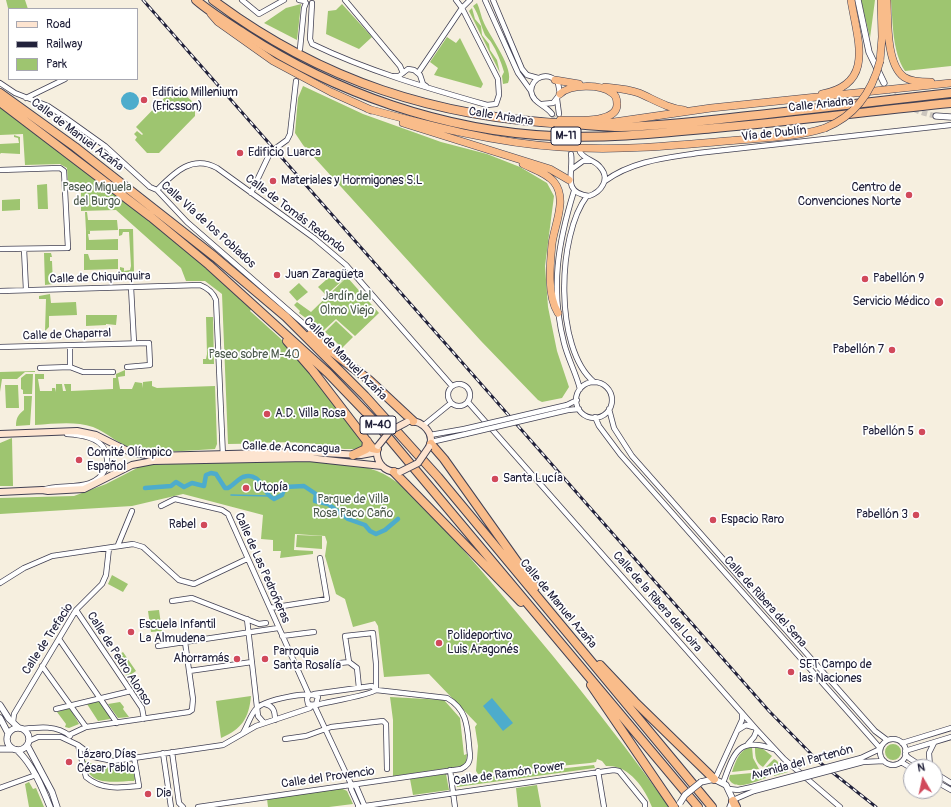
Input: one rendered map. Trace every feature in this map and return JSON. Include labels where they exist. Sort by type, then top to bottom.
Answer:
[{"type":"highway","name":"Calle Ariadna","points":[[196,0],[207,9],[270,50],[315,74],[363,95],[415,112],[520,133],[582,137],[649,134],[951,102]]},
{"type":"highway","name":"Calle Ariadna","points":[[213,0],[234,16],[291,50],[352,80],[419,102],[489,117],[538,123],[621,127],[951,93]]},
{"type":"highway","points":[[588,125],[768,102],[829,93],[842,88],[852,81],[857,69],[859,56],[851,0]]},
{"type":"highway","points":[[368,109],[481,137],[560,148],[678,146],[800,134],[825,128],[846,116],[862,101],[873,84],[880,61],[882,37],[881,0]]},
{"type":"highway","points":[[887,0],[891,52],[894,63],[899,71],[904,77],[919,82],[951,82]]},
{"type":"highway","points":[[207,9],[218,22],[273,61],[331,92],[391,119],[550,169],[569,180]]},
{"type":"highway","points":[[556,80],[574,84],[620,88],[639,93],[659,104],[673,108],[702,110]]},
{"type":"highway","points":[[768,102],[820,98],[951,82]]},
{"type":"highway","points":[[489,117],[590,120],[611,115],[617,107],[615,96],[610,91],[601,88],[574,87],[564,90],[558,97]]},
{"type":"highway","name":"Calle de Manuel Azaña","points":[[0,93],[118,180],[215,257],[286,317],[365,396],[401,435],[712,807]]},
{"type":"highway","name":"Calle de Manuel Azaña","points":[[0,102],[151,217],[209,264],[328,373],[377,424],[698,807]]},
{"type":"highway","points":[[501,153],[546,176],[555,183],[559,192],[560,202],[552,245],[551,267],[552,295],[558,313]]},
{"type":"highway","points":[[286,317],[369,380],[410,421]]},
{"type":"highway","points":[[275,324],[372,448],[377,449]]},
{"type":"highway","points":[[353,455],[366,449],[367,441]]},
{"type":"highway","points":[[430,444],[444,459],[567,633],[598,662],[635,702],[712,779]]},
{"type":"highway","points":[[397,472],[521,602],[545,623],[677,806]]},
{"type":"main road","points":[[410,421],[418,421],[424,425],[430,435],[430,444],[418,463],[397,472],[382,466],[378,460],[377,449],[390,431],[410,421]]},
{"type":"main road","name":"Calle de Aconcagua","points":[[0,434],[77,431],[96,435],[130,452],[152,456],[325,458],[382,466]]},
{"type":"main road","name":"Calle de Aconcagua","points":[[0,492],[42,490],[48,492],[84,489],[142,462],[305,452],[353,455],[377,449]]},
{"type":"street","points":[[242,0],[259,14],[273,2],[284,0]]},
{"type":"street","points":[[299,0],[314,1],[310,39],[312,44],[344,59],[402,80],[487,105],[492,105],[498,102],[499,84],[462,8],[456,0]]},
{"type":"street","points":[[345,0],[400,66],[407,71],[419,74]]},
{"type":"street","points":[[431,89],[423,84],[419,74],[423,65],[462,8],[470,0]]},
{"type":"street","points":[[485,0],[518,74],[531,91],[534,100],[542,104],[552,114]]},
{"type":"street","points":[[493,0],[522,69],[528,75],[538,78]]},
{"type":"street","points":[[858,0],[869,52],[884,83]]},
{"type":"street","points":[[300,49],[305,1]]},
{"type":"street","points":[[388,75],[399,76],[407,71],[423,65]]},
{"type":"street","points":[[531,91],[533,82],[538,78],[547,76],[556,80],[560,88],[558,97],[559,114]]},
{"type":"street","points":[[26,98],[63,80]]},
{"type":"street","points":[[276,148],[290,134],[296,81]]},
{"type":"street","name":"Calle Vía de los Poblados","points":[[0,83],[15,93],[48,106],[78,126],[110,151],[150,187],[157,190],[187,222],[369,380]]},
{"type":"street","points":[[542,104],[551,104],[558,97]]},
{"type":"street","points":[[936,116],[951,117]]},
{"type":"street","name":"Vía de Dublín","points":[[605,180],[626,168],[675,156],[951,125]]},
{"type":"street","points":[[574,191],[587,196],[593,195],[601,189],[605,180],[601,168],[580,152]]},
{"type":"street","points":[[251,193],[270,153]]},
{"type":"street","points":[[571,154],[572,169],[569,180],[574,191],[560,241],[557,271],[558,313],[565,345],[580,389]]},
{"type":"street","points":[[572,169],[583,161],[590,161]]},
{"type":"street","name":"Calle de Tomás Redondo","points":[[157,190],[178,170],[191,164],[203,163],[217,168],[314,238],[346,266],[452,386]]},
{"type":"street","points":[[0,170],[60,168],[64,171],[68,248],[0,249]]},
{"type":"street","points":[[587,196],[577,210],[570,231],[565,268],[564,294],[574,348],[584,371],[594,382]]},
{"type":"street","points":[[24,249],[26,290]]},
{"type":"street","name":"Calle de Chiquinquira","points":[[0,291],[200,285],[210,290],[216,300],[222,456]]},
{"type":"street","points":[[131,287],[134,344]]},
{"type":"street","name":"Calle de Chaparral","points":[[0,347],[149,343],[150,365],[127,367]]},
{"type":"street","points":[[70,345],[70,367]]},
{"type":"street","points":[[40,368],[70,367],[83,372],[113,372]]},
{"type":"street","points":[[568,408],[576,400],[580,389],[588,383],[594,382],[602,384],[609,390],[612,400],[610,409],[603,415],[595,418],[588,416],[580,409],[576,400]]},
{"type":"street","points":[[462,384],[470,393],[468,402],[459,406],[451,403],[448,394],[452,386],[462,384]]},
{"type":"street","name":"Calle de la Ribera del Loira","points":[[468,402],[756,729],[775,749],[840,807]]},
{"type":"street","points":[[424,425],[451,403]]},
{"type":"street","points":[[430,444],[465,432],[568,408],[580,409]]},
{"type":"street","name":"Calle de Ribera del Sena","points":[[610,409],[612,424],[624,445],[875,731],[887,740]]},
{"type":"street","name":"Calle de Ribera del Sena","points":[[595,418],[609,440],[880,749]]},
{"type":"street","points":[[42,490],[48,488],[81,486],[92,482],[104,473],[107,465],[105,450],[97,441],[79,435],[52,432]]},
{"type":"street","points":[[430,435],[465,432]]},
{"type":"street","name":"Calle de Ribera del Sena","points":[[634,469],[641,473],[653,487],[659,486]]},
{"type":"street","name":"Calle de Las Pedroñeras","points":[[161,506],[175,499],[222,510],[228,514],[278,628],[311,695],[307,702],[314,705]]},
{"type":"street","points":[[118,545],[132,511]]},
{"type":"street","points":[[0,583],[40,560],[65,553],[109,548],[118,545],[133,544],[143,547],[179,580],[194,584],[247,559]]},
{"type":"street","name":"Calle de Trefacio","points":[[13,722],[14,714],[76,610],[102,584],[106,575],[109,548]]},
{"type":"street","points":[[270,608],[327,600],[320,558]]},
{"type":"street","points":[[172,601],[192,598],[259,624],[266,623]]},
{"type":"street","name":"Calle de Pedro Alonso","points":[[76,610],[142,708],[144,719]]},
{"type":"street","points":[[247,619],[258,716],[264,723]]},
{"type":"street","points":[[158,646],[278,628]]},
{"type":"street","points":[[282,636],[314,632]]},
{"type":"street","points":[[0,740],[14,728],[53,728],[65,732],[94,757],[106,760],[223,745],[264,723],[310,708],[314,705],[347,697],[372,694],[376,690],[376,664],[372,633],[345,636],[348,662]]},
{"type":"street","points":[[59,639],[117,723]]},
{"type":"street","points":[[69,735],[86,727],[144,719],[192,710],[194,706],[185,642]]},
{"type":"street","points":[[189,671],[252,662]]},
{"type":"street","points":[[340,663],[348,662],[357,668],[360,688]]},
{"type":"street","points":[[42,666],[86,727]]},
{"type":"street","points":[[242,734],[257,708],[280,698],[372,686],[376,690]]},
{"type":"street","name":"Calle del Provencio","points":[[198,807],[460,769],[467,766],[470,761],[470,755],[465,716],[453,701],[447,698],[376,690]]},
{"type":"street","points":[[56,709],[131,691]]},
{"type":"street","points":[[311,695],[318,699],[314,705]]},
{"type":"street","points":[[265,704],[270,705],[274,709],[275,720]]},
{"type":"street","points":[[0,705],[13,722],[27,733],[28,743],[52,792],[57,807]]},
{"type":"street","points":[[314,705],[351,784],[351,790],[359,807]]},
{"type":"street","points":[[677,806],[692,788],[712,779],[742,720],[742,713]]},
{"type":"street","points":[[0,718],[7,735],[8,744],[23,756],[36,775],[50,807]]},
{"type":"street","points":[[285,739],[306,736],[326,729],[383,721],[386,724],[387,769]]},
{"type":"street","points":[[736,733],[746,725],[756,729],[754,737],[748,744]]},
{"type":"street","points":[[902,743],[951,728]]},
{"type":"street","points":[[0,749],[22,749],[38,737],[54,736],[68,739],[83,748]]},
{"type":"street","points":[[911,759],[905,753],[902,743],[895,739],[887,740],[880,749],[881,757],[884,761],[894,764],[901,762],[905,753],[951,736]]},
{"type":"street","points":[[929,759],[928,753],[935,742]]},
{"type":"street","points":[[723,783],[737,749],[748,744],[761,744],[775,749]]},
{"type":"street","points":[[78,745],[86,777],[99,786],[139,786],[134,757]]},
{"type":"street","name":"Avenida del Partenón","points":[[729,789],[753,789],[862,760],[880,749]]},
{"type":"street","points":[[172,752],[179,803],[183,807]]},
{"type":"street","points":[[163,753],[171,807]]},
{"type":"street","name":"Avenida del Partenón","points":[[862,760],[884,761]]},
{"type":"street","points":[[450,770],[456,807]]},
{"type":"street","name":"Calle de Ramón Power","points":[[359,807],[598,771],[614,770],[619,771],[644,803],[645,807]]},
{"type":"street","points":[[598,771],[604,807]]},
{"type":"street","points":[[0,788],[36,775]]},
{"type":"street","points":[[712,779],[723,783],[729,789],[733,804]]},
{"type":"street","points":[[351,784],[356,786],[365,807]]},
{"type":"street","name":"Avenida del Partenón","points":[[733,804],[753,789]]},
{"type":"green space","points":[[6,0],[25,0],[28,8],[8,8]]},
{"type":"green space","points":[[861,0],[875,0],[870,38]]},
{"type":"green space","points":[[891,0],[951,0],[951,66],[905,71],[895,46]]},
{"type":"green space","points":[[477,3],[484,23],[505,62],[509,77],[508,83],[503,84],[502,76],[504,72],[500,60],[491,41],[485,35],[473,6]]},
{"type":"green space","points":[[301,4],[297,40],[264,23],[286,8]]},
{"type":"green space","points":[[342,4],[372,37],[359,49],[326,34],[328,11],[336,10]]},
{"type":"green space","points":[[472,8],[475,19],[481,26],[482,35],[489,44],[490,50],[497,60],[500,73],[469,11]]},
{"type":"green space","points":[[447,37],[456,43],[460,38],[483,84],[481,88],[434,75],[438,68],[430,62]]},
{"type":"green space","points":[[303,86],[363,114],[441,142],[487,154],[520,167],[547,183],[554,196],[545,266],[548,307],[557,351],[569,387],[562,398],[542,402],[538,400],[481,341],[303,145],[295,133],[298,98]]},
{"type":"green space","points":[[181,91],[195,104],[195,116],[159,153],[147,153],[135,140],[137,137],[134,134],[137,131],[142,135],[143,134],[136,127],[168,94],[173,99],[174,98],[171,95],[174,92],[178,94]]},
{"type":"green space","points":[[0,105],[86,167],[253,306],[250,311],[280,338],[319,383],[362,439],[363,448],[347,449],[296,442],[228,444],[222,294],[205,281],[186,281],[181,268],[116,210],[81,211],[81,183],[68,182],[67,168],[60,164],[25,165],[23,134],[0,135]]},
{"type":"green space","points":[[14,135],[20,137],[20,154],[0,154],[0,144],[19,143],[18,138],[14,137]]},
{"type":"green space","points":[[47,184],[48,209],[38,209],[37,185]]},
{"type":"green space","points":[[20,199],[20,210],[2,211],[2,200]]},
{"type":"green space","points":[[85,212],[87,212],[88,220],[117,220],[118,230],[86,231]]},
{"type":"green space","points":[[119,229],[133,229],[134,272],[120,272],[120,267],[124,268],[124,271],[130,270],[131,266],[129,232],[123,232],[122,235],[119,236]]},
{"type":"green space","points":[[86,231],[90,231],[90,234],[88,234],[89,240],[118,239],[118,250],[86,250]]},
{"type":"green space","points":[[44,253],[51,253],[52,257],[50,257],[50,261],[52,261],[53,284],[45,285]]},
{"type":"green space","points":[[84,254],[88,254],[90,260],[118,259],[118,269],[84,270]]},
{"type":"green space","points":[[335,272],[343,280],[326,295],[318,287]]},
{"type":"green space","name":"Jardín del Olmo Viejo","points":[[347,277],[379,313],[355,336],[336,319],[323,331],[299,313],[300,311],[294,305],[297,302],[311,312]]},
{"type":"green space","points":[[299,283],[308,292],[297,301],[289,292]]},
{"type":"green space","points":[[50,294],[51,303],[76,302],[77,315],[49,316],[49,327],[45,331],[46,299],[39,299],[39,296]]},
{"type":"green space","points":[[86,315],[117,315],[116,325],[106,324],[86,326]]},
{"type":"green space","points":[[206,317],[213,317],[214,364],[203,364],[203,359],[206,359],[207,354]]},
{"type":"green space","points":[[336,321],[353,337],[342,348],[325,332]]},
{"type":"green space","points":[[125,370],[125,376],[118,377],[120,389],[132,389],[135,382],[142,383],[142,388],[143,382],[152,381],[152,386],[157,388],[215,386],[217,444],[215,449],[155,451],[136,449],[125,445],[93,427],[86,425],[64,423],[35,425],[35,374],[44,374],[44,379],[38,379],[40,391],[52,391],[52,388],[55,388],[56,392],[56,384],[62,384],[63,391],[66,391],[64,384],[71,384],[71,391],[113,389],[113,378],[116,378],[116,374]]},
{"type":"green space","points":[[35,371],[25,372],[17,379],[2,379],[0,392],[0,372]]},
{"type":"green space","points":[[26,374],[33,374],[32,394],[23,394],[23,390],[21,389],[21,378]]},
{"type":"green space","points":[[5,385],[18,385],[19,408],[6,408]]},
{"type":"green space","points":[[24,396],[32,396],[30,425],[16,426],[18,416],[24,410]]},
{"type":"green space","points":[[12,438],[13,486],[0,486],[0,443]]},
{"type":"green space","name":"Parque de Villa Rosa Paco Caño","points":[[302,461],[342,463],[377,471],[403,487],[445,529],[528,626],[577,685],[669,807],[652,807],[645,792],[635,779],[621,769],[614,766],[606,766],[602,761],[597,759],[596,762],[590,763],[478,774],[476,771],[478,746],[475,727],[477,724],[429,674],[384,677],[378,626],[375,621],[353,627],[345,599],[336,594],[325,556],[327,542],[325,536],[295,534],[294,550],[313,551],[313,554],[280,558],[281,551],[273,551],[273,540],[261,539],[263,515],[183,494],[132,506],[0,514],[0,498],[74,496],[106,484],[143,465]]},
{"type":"green space","points":[[297,535],[322,536],[322,549],[296,547]]},
{"type":"green space","points":[[112,575],[128,584],[123,592],[108,584]]},
{"type":"green space","points":[[159,610],[162,631],[151,632],[148,611]]},
{"type":"green space","points":[[123,652],[136,671],[127,677],[114,658]]},
{"type":"green space","points":[[251,696],[248,711],[243,722],[234,731],[221,738],[216,701]]},
{"type":"green space","points":[[390,697],[444,700],[460,718],[464,755],[467,754],[466,763],[462,766],[393,776],[393,720]]},
{"type":"green space","points":[[100,701],[111,718],[110,719],[98,721],[87,704]]},
{"type":"green space","points":[[120,702],[129,717],[118,718],[108,704]]},
{"type":"green space","points":[[70,708],[79,724],[69,728],[65,727],[66,724],[57,712]]},
{"type":"green space","points":[[893,744],[900,749],[901,752],[896,759],[893,760],[886,755],[885,752],[890,745]]},
{"type":"green space","points":[[752,747],[753,758],[759,769],[732,772],[741,753]]},
{"type":"green space","points":[[755,747],[763,749],[772,756],[763,767],[758,763],[755,756]]},
{"type":"green space","points":[[774,759],[788,772],[774,776],[775,771],[769,772],[766,770],[766,767]]},
{"type":"green space","points":[[84,760],[102,766],[114,767],[132,765],[135,779],[134,781],[110,782],[96,779],[86,769]]},
{"type":"green space","points":[[594,765],[595,768],[457,787],[456,780]]},
{"type":"green space","points":[[752,773],[765,775],[766,778],[741,785],[732,783],[729,779],[730,775]]},
{"type":"green space","points":[[446,774],[449,790],[413,795],[410,779]]},
{"type":"green space","points":[[29,782],[33,789],[36,788],[44,807],[29,807],[25,784]]},
{"type":"green space","points":[[537,785],[541,807],[518,807],[516,788]]},
{"type":"green space","points":[[341,788],[347,791],[353,804],[329,807],[268,807],[267,799]]},
{"type":"water","points":[[126,92],[134,92],[139,97],[137,108],[134,110],[126,110],[121,105],[121,97]]},
{"type":"water","points":[[492,698],[513,723],[503,731],[483,706]]},
{"type":"waterway","points":[[145,488],[171,486],[176,482],[184,487],[192,483],[204,486],[206,475],[211,473],[216,474],[225,488],[228,488],[241,478],[249,476],[258,480],[267,493],[274,499],[282,495],[285,487],[304,486],[316,494],[315,501],[328,504],[348,519],[365,525],[370,531],[376,534],[385,530],[398,519]]},
{"type":"waterway","points":[[231,495],[269,496]]},
{"type":"tunnel","points":[[888,88],[898,99],[909,107],[936,116]]},
{"type":"tunnel","points":[[552,114],[563,132],[571,154]]},
{"type":"tunnel","points":[[565,124],[578,149]]},
{"type":"railway","points":[[143,0],[769,711],[818,761],[876,807]]},
{"type":"place","name":"Edificio Millenium (Ericsson)","points":[[144,100]]},
{"type":"place","name":"Edificio Luarca","points":[[240,153]]},
{"type":"place","name":"Materiales y Hormigones S.L","points":[[273,181]]},
{"type":"place","name":"Centro de Convenciones Norte","points":[[909,195]]},
{"type":"place","name":"Juan Zaragüeta","points":[[277,275]]},
{"type":"place","name":"Pabellón 9","points":[[865,279]]},
{"type":"place","name":"Servicio Médico","points":[[939,302]]},
{"type":"place","name":"Pabellón 7","points":[[892,350]]},
{"type":"place","name":"A.D. Villa Rosa","points":[[267,414]]},
{"type":"place","name":"Pabellón 5","points":[[922,432]]},
{"type":"place","name":"Comité Olímpico Español","points":[[79,460]]},
{"type":"place","name":"Santa Lucía","points":[[495,479]]},
{"type":"place","name":"Utopía","points":[[246,488]]},
{"type":"place","name":"Pabellón 3","points":[[916,515]]},
{"type":"place","name":"Espacio Raro","points":[[713,520]]},
{"type":"place","name":"Rabel","points":[[204,525]]},
{"type":"place","name":"Escuela Infantil La Almudena","points":[[131,632]]},
{"type":"place","name":"Polideportivo Luis Aragonés","points":[[439,643]]},
{"type":"place","name":"Ahorramás","points":[[237,659]]},
{"type":"place","name":"Parroquia Santa Rosalía","points":[[265,659]]},
{"type":"place","name":"SET Campo de las Naciones","points":[[791,672]]},
{"type":"place","name":"Lázaro Días César Pablo","points":[[69,762]]},
{"type":"place","name":"Dia","points":[[148,794]]},
{"type":"park label","name":"Paseo Miguela del Burgo","points":[[97,195]]},
{"type":"park label","name":"Paseo sobre M-40","points":[[254,355]]}]
